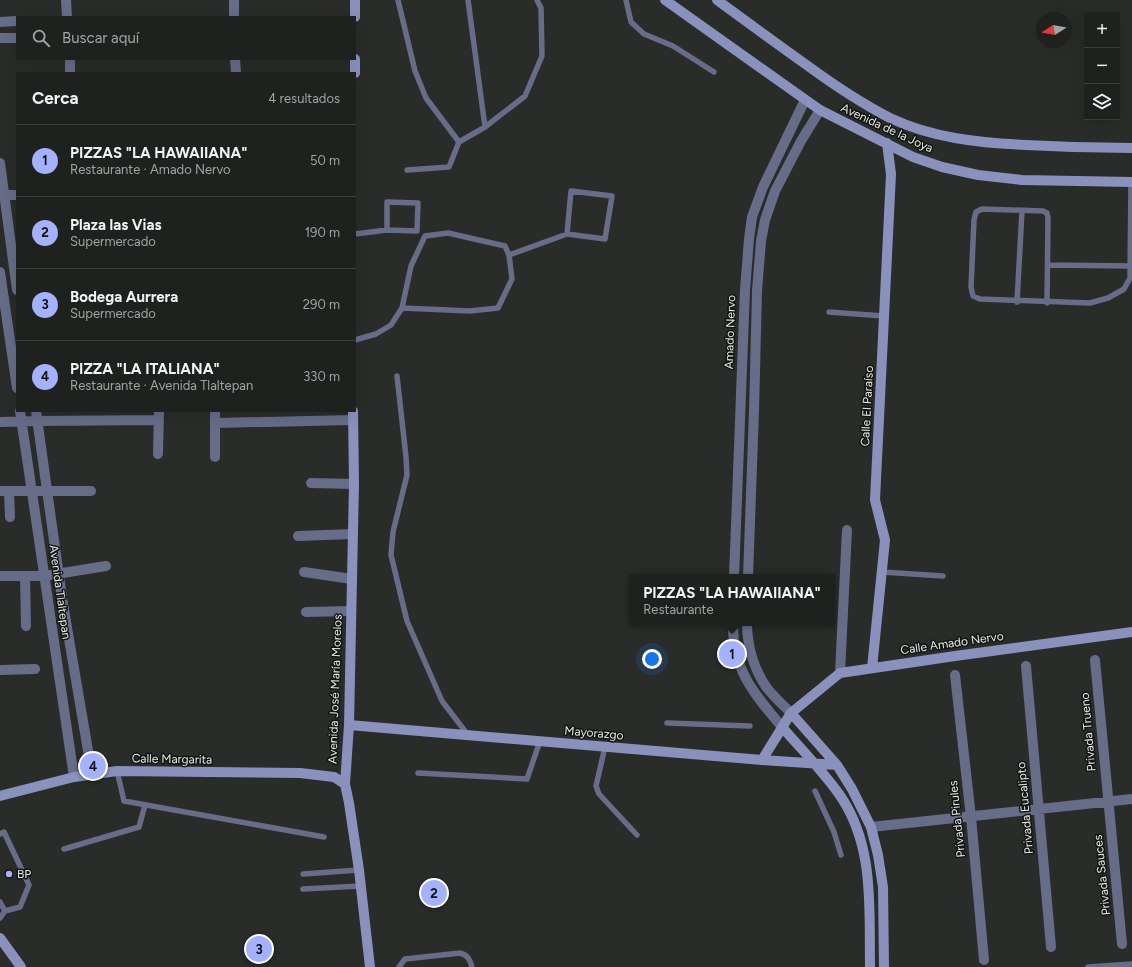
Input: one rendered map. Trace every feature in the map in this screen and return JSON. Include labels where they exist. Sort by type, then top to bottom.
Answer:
[{"type":"main road","points":[[355,0],[355,16]]},
{"type":"main road","name":"Avenida de la Joya","points":[[665,0],[820,110],[913,157],[942,167],[978,175],[1022,180],[1132,182]]},
{"type":"main road","name":"Avenida de la Joya","points":[[717,0],[764,36],[844,92],[890,118],[952,138],[992,143],[1057,147],[1127,148]]},
{"type":"main road","points":[[355,60],[355,72]]},
{"type":"main road","name":"Calle El Paraíso","points":[[872,668],[885,540],[875,500],[891,174],[887,143]]},
{"type":"main road","name":"Avenida José María Morelos","points":[[353,415],[353,534],[345,784],[359,870],[370,967]]},
{"type":"main road","name":"Calle Amado Nervo","points":[[840,673],[1132,632]]},
{"type":"main road","points":[[762,760],[791,714],[840,673]]},
{"type":"main road","points":[[791,714],[837,765],[852,789],[871,827],[878,855],[882,888],[884,967]]},
{"type":"main road","name":"Mayorazgo","points":[[348,725],[837,765]]},
{"type":"main road","points":[[782,727],[839,794],[853,819],[862,845],[869,888],[870,967]]},
{"type":"main road","name":"Calle Margarita","points":[[0,796],[74,777],[117,771],[300,773],[334,777],[345,784]]},
{"type":"main road","points":[[0,938],[21,967]]},
{"type":"street","points":[[66,0],[67,16]]},
{"type":"street","points":[[234,0],[234,16]]},
{"type":"street","points":[[0,22],[16,21]]},
{"type":"street","points":[[0,38],[16,38]]},
{"type":"street","points":[[70,60],[70,72]]},
{"type":"street","points":[[235,60],[236,72]]},
{"type":"street","name":"Amado Nervo","points":[[734,574],[745,290],[752,217],[764,187],[805,100]]},
{"type":"street","points":[[748,574],[757,291],[761,241],[765,220],[776,191],[801,141],[820,110]]},
{"type":"street","points":[[0,163],[2,195],[16,283]]},
{"type":"street","points":[[2,195],[16,195]]},
{"type":"street","points":[[0,279],[16,382]]},
{"type":"street","points":[[215,412],[215,457]]},
{"type":"street","points":[[0,422],[21,416],[159,415],[158,454]]},
{"type":"street","points":[[215,423],[353,415]]},
{"type":"street","name":"Avenida Tlaltepan","points":[[21,416],[74,777]]},
{"type":"street","name":"Avenida Tlaltepan","points":[[37,416],[74,672],[92,774]]},
{"type":"street","points":[[311,483],[354,484]]},
{"type":"street","points":[[10,517],[4,492],[91,491]]},
{"type":"street","points":[[840,673],[847,530]]},
{"type":"street","points":[[298,536],[353,534]]},
{"type":"street","points":[[0,576],[44,576],[106,566]]},
{"type":"street","points":[[304,572],[352,579]]},
{"type":"street","points":[[25,576],[26,626]]},
{"type":"street","points":[[306,612],[351,612]]},
{"type":"street","points":[[733,626],[737,657],[746,680],[756,696],[782,727]]},
{"type":"street","points":[[747,626],[751,654],[759,674],[767,688],[791,714]]},
{"type":"street","name":"Privada Trueno","points":[[1095,660],[1108,802]]},
{"type":"street","name":"Privada Eucalipto","points":[[1026,666],[1051,947]]},
{"type":"street","points":[[0,670],[35,669]]},
{"type":"street","points":[[59,674],[74,672]]},
{"type":"street","name":"Privada Pirules","points":[[955,675],[971,817],[984,960]]},
{"type":"street","points":[[871,827],[1132,799]]},
{"type":"street","name":"Privada Sauces","points":[[1108,802],[1122,944]]},
{"type":"street","points":[[870,947],[884,946]]},
{"type":"lane","points":[[398,0],[415,71],[426,98],[459,142]]},
{"type":"lane","points":[[468,0],[485,127]]},
{"type":"lane","points":[[407,170],[449,167],[459,142],[485,127],[525,96],[542,56],[542,8],[537,0]]},
{"type":"lane","points":[[626,0],[632,22],[644,34],[673,46],[714,72]]},
{"type":"lane","points":[[1127,148],[1132,154]]},
{"type":"lane","points":[[1047,303],[1048,218],[1046,213],[1043,211],[982,209],[976,212],[974,220],[971,287],[973,296],[980,300],[1047,303],[1090,303],[1108,298],[1124,289],[1130,278],[1132,182]]},
{"type":"lane","points":[[509,255],[567,234],[606,239],[612,196],[571,192],[567,234]]},
{"type":"lane","points":[[356,234],[387,230],[417,231],[418,203],[387,202],[387,230]]},
{"type":"lane","points":[[1017,302],[1022,211]]},
{"type":"lane","points":[[356,340],[376,334],[391,325],[402,308],[411,266],[425,236],[448,233],[505,246],[509,255],[512,279],[498,308],[470,311],[402,308]]},
{"type":"lane","points":[[1048,266],[1131,266]]},
{"type":"lane","points":[[829,312],[884,316]]},
{"type":"lane","points":[[397,376],[407,475],[393,532],[391,555],[407,621],[442,701],[468,735]]},
{"type":"lane","points":[[882,572],[943,576]]},
{"type":"lane","points":[[667,723],[750,726]]},
{"type":"lane","points":[[418,773],[528,779],[540,741]]},
{"type":"lane","points":[[605,747],[596,786],[599,794],[637,835]]},
{"type":"lane","points":[[117,771],[124,801],[324,837]]},
{"type":"lane","points":[[815,791],[834,832],[842,855]]},
{"type":"lane","points":[[64,849],[139,827],[145,805]]},
{"type":"lane","points":[[0,834],[4,832],[29,885],[20,906],[5,911],[0,918]]},
{"type":"lane","points":[[303,874],[359,870]]},
{"type":"lane","points":[[303,889],[361,886]]},
{"type":"lane","points":[[0,902],[5,911]]},
{"type":"lane","points":[[399,967],[405,959],[460,953],[465,954],[470,960],[472,967]]},
{"type":"lane","points":[[1088,967],[1132,964]]},
{"type":"place","name":"PIZZAS \"LA HAWAIIANA\"","points":[[732,654]]},
{"type":"place","name":"PIZZA \"LA ITALIANA\"","points":[[93,766]]},
{"type":"place","name":"BP","points":[[9,874]]},
{"type":"place","name":"Plaza las Vias","points":[[434,893]]},
{"type":"place","name":"Bodega Aurrera","points":[[259,949]]}]
